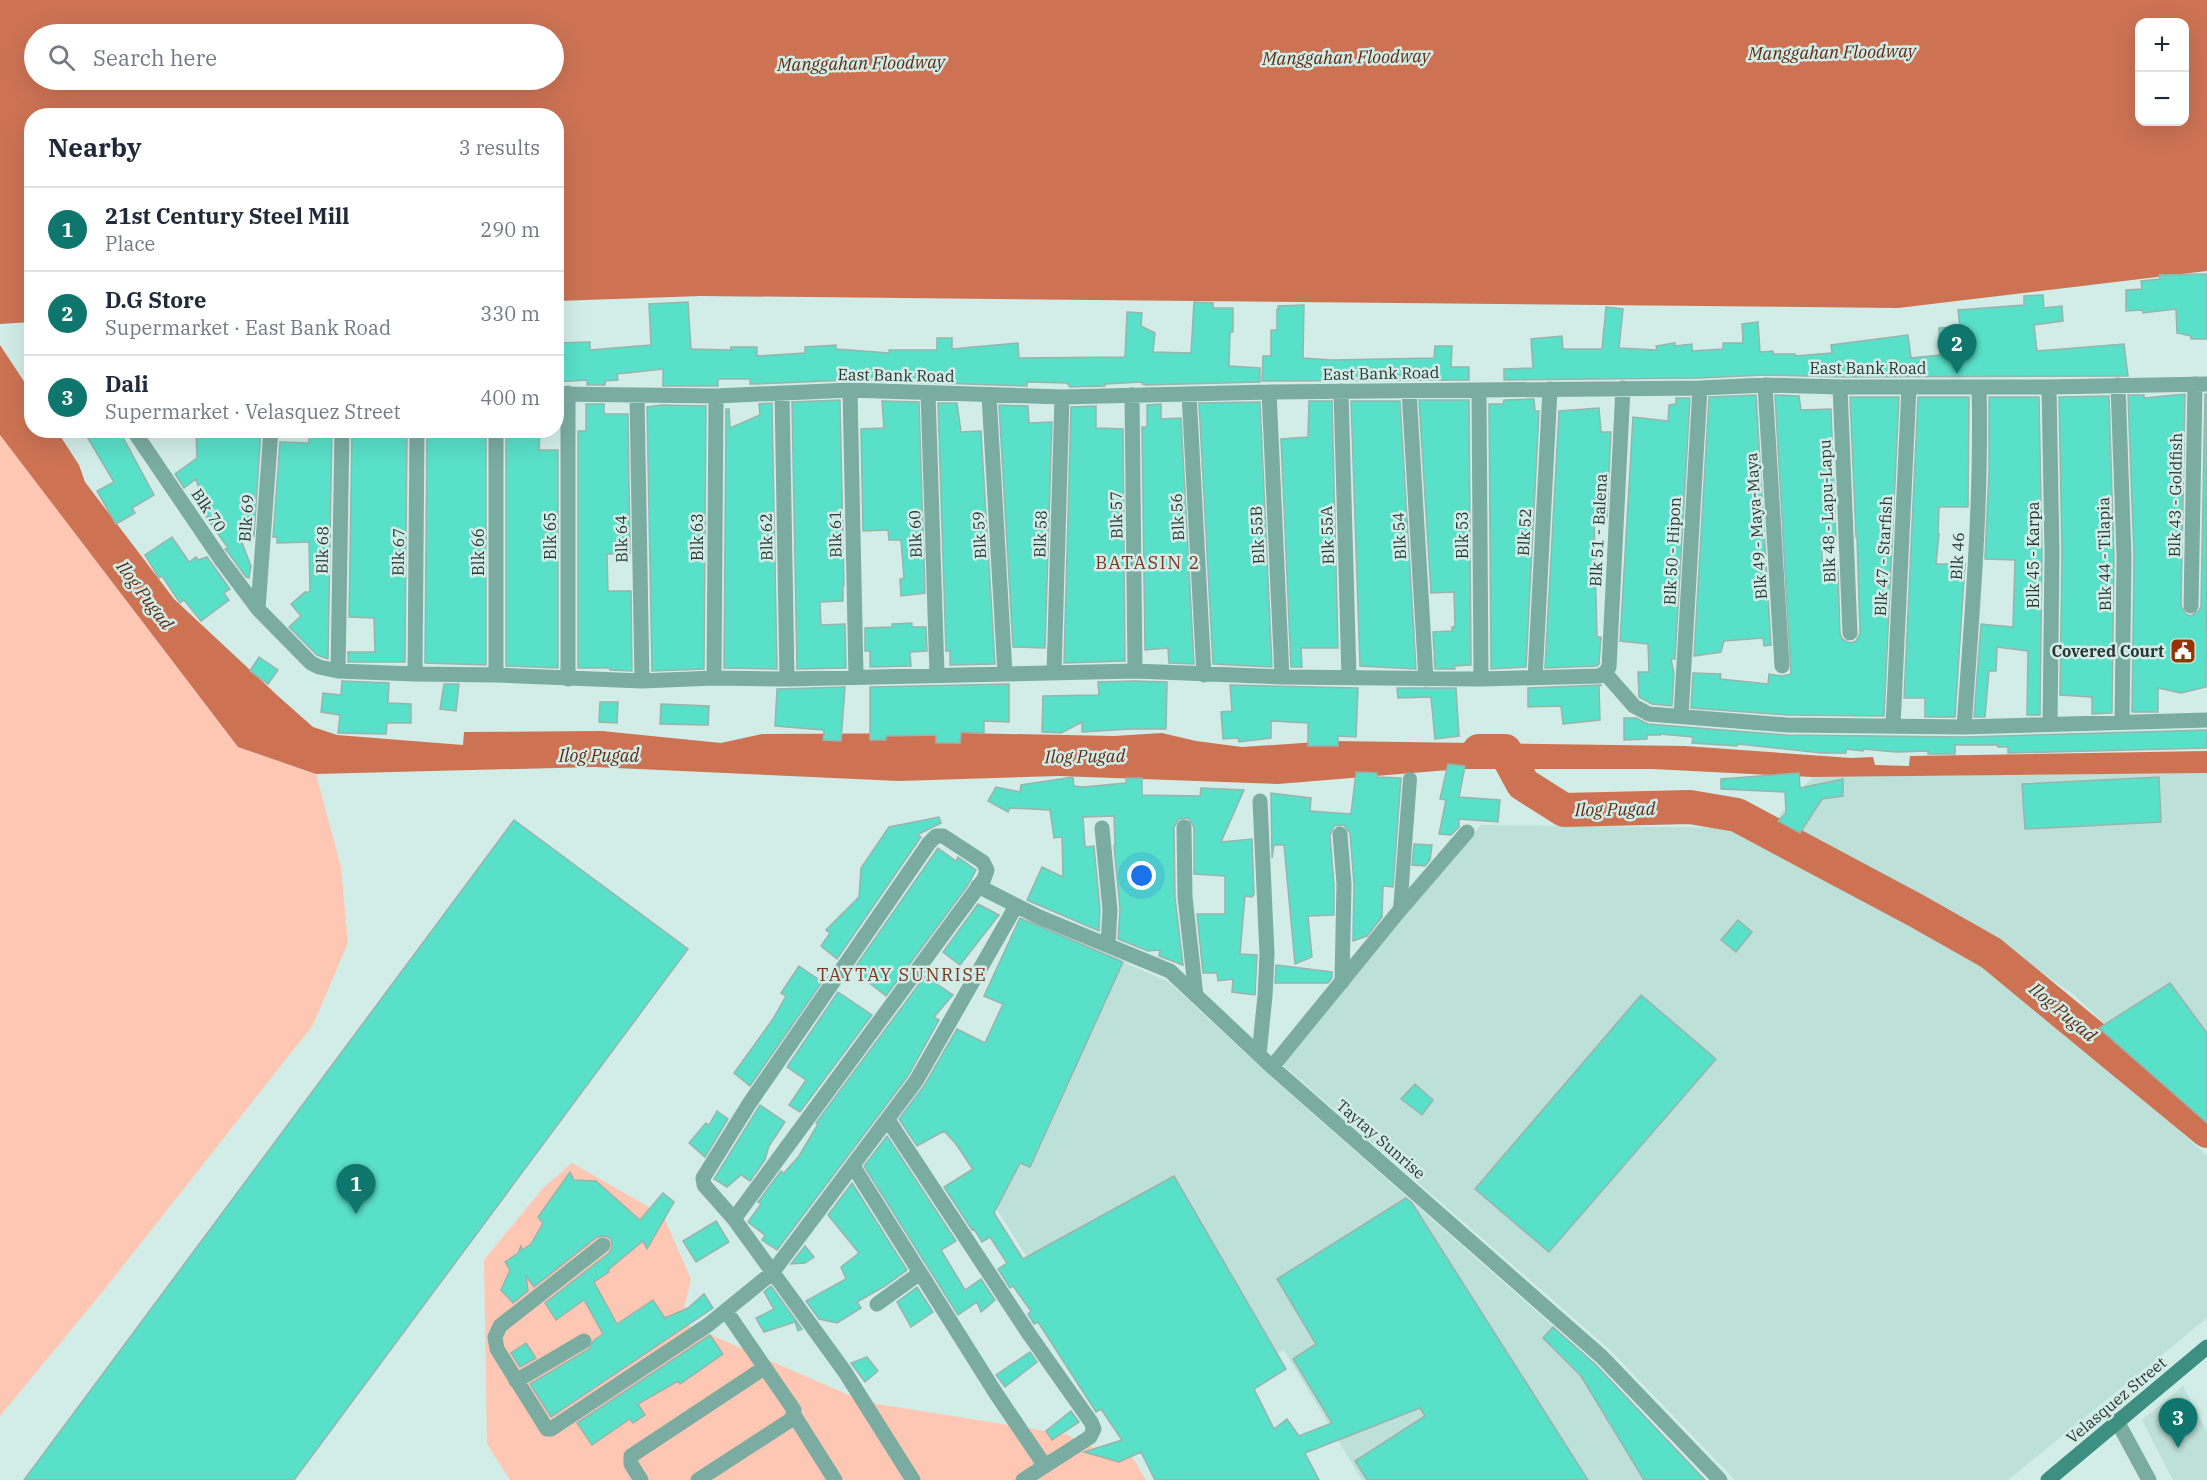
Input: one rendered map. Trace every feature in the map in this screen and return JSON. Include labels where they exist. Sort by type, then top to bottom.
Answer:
[{"type":"main road","name":"Velasquez Street","points":[[2048,1480],[2207,1347]]},
{"type":"street","name":"East Bank Road","points":[[564,393],[716,396],[850,390],[1062,397],[1269,392],[1700,388],[1765,385],[2049,387],[2201,384]]},
{"type":"street","name":"Blk 43 - Goldfish","points":[[2191,606],[2201,384]]},
{"type":"street","name":"Blk 49 - Maya-Maya","points":[[1765,385],[1782,666]]},
{"type":"street","name":"Blk 44 - Tilapia","points":[[2118,385],[2124,556],[2122,722]]},
{"type":"street","name":"Blk 48 - Lapu-Lapu","points":[[1840,387],[1850,633]]},
{"type":"street","name":"Blk 47 - Starfish","points":[[1893,726],[1909,387]]},
{"type":"street","name":"Blk 46","points":[[1964,727],[1975,557],[1980,430],[1979,387]]},
{"type":"street","name":"Blk 45 - Karpa","points":[[2049,387],[2052,553],[2050,723]]},
{"type":"street","name":"Blk 51 - Balena","points":[[1605,673],[1609,667],[1623,388]]},
{"type":"street","name":"Blk 50 - Hipon","points":[[1681,716],[1700,388]]},
{"type":"street","name":"Blk 52","points":[[1535,678],[1550,389]]},
{"type":"street","name":"Blk 61","points":[[850,390],[856,676]]},
{"type":"street","name":"Blk 53","points":[[1479,390],[1481,679]]},
{"type":"street","name":"Blk 55A","points":[[1341,391],[1349,677]]},
{"type":"street","name":"Blk 54","points":[[1409,391],[1426,679]]},
{"type":"street","name":"Blk 55B","points":[[1269,392],[1282,677]]},
{"type":"street","name":"Blk 60","points":[[928,393],[937,674]]},
{"type":"street","name":"Blk 62","points":[[782,394],[787,679]]},
{"type":"street","name":"Blk 56","points":[[1189,394],[1204,675]]},
{"type":"street","name":"Blk 59","points":[[989,395],[1005,673]]},
{"type":"street","name":"Blk 57","points":[[1132,395],[1136,671]]},
{"type":"street","name":"Blk 64","points":[[637,396],[642,681]]},
{"type":"street","name":"Blk 63","points":[[714,678],[716,396]]},
{"type":"street","name":"Blk 58","points":[[1054,673],[1062,397]]},
{"type":"street","name":"Blk 70","points":[[138,438],[222,561],[258,609],[311,663],[338,671],[642,681],[1136,671],[1204,675],[1426,679],[1599,676],[1605,673]]},
{"type":"street","name":"Blk 69","points":[[258,609],[270,438]]},
{"type":"street","name":"Blk 68","points":[[338,671],[342,438]]},
{"type":"street","name":"Blk 67","points":[[415,675],[417,438]]},
{"type":"street","name":"Blk 66","points":[[496,438],[496,675]]},
{"type":"street","name":"Blk 65","points":[[563,438],[568,679]]},
{"type":"street","points":[[1605,673],[1634,706],[1649,714],[1787,725],[1964,727],[2207,720]]},
{"type":"street","points":[[1400,910],[1410,779]]},
{"type":"street","points":[[1259,1055],[1267,954],[1260,801]]},
{"type":"street","points":[[1184,827],[1185,897],[1196,996]]},
{"type":"street","points":[[1101,828],[1110,910],[1108,945]]},
{"type":"street","points":[[1272,1067],[1467,832]]},
{"type":"street","points":[[1340,834],[1344,884],[1342,982]]},
{"type":"street","points":[[734,1220],[978,886],[987,870],[984,862],[943,836],[932,838],[781,1058],[703,1178],[704,1185],[734,1220],[845,1372],[913,1480]]},
{"type":"street","name":"Taytay Sunrise","points":[[978,886],[1016,906],[1170,971],[1272,1067],[1602,1357],[1720,1480]]},
{"type":"street","points":[[603,1245],[500,1326],[495,1337],[497,1349],[545,1428],[551,1429],[708,1325],[772,1273],[916,1081],[1016,906]]},
{"type":"street","points":[[888,1120],[1094,1429],[1090,1437],[1023,1480]]},
{"type":"street","points":[[853,1166],[995,1392],[1045,1466]]},
{"type":"street","points":[[877,1304],[920,1273]]},
{"type":"street","points":[[726,1311],[794,1410],[794,1414],[835,1480]]},
{"type":"street","points":[[516,1380],[584,1341]]},
{"type":"street","points":[[641,1480],[631,1464],[631,1456],[764,1368]]},
{"type":"street","points":[[698,1480],[792,1419],[794,1414]]},
{"type":"street","points":[[2117,1421],[2149,1480]]},
{"type":"shaded area","points":[[0,435],[238,747],[316,774],[341,867],[348,943],[313,1025],[104,1290],[0,1416]]},
{"type":"shaded area","points":[[2207,773],[2207,1120],[2073,994],[1986,933],[1774,822],[1812,777]]},
{"type":"shaded area","points":[[1481,825],[1743,828],[2002,966],[2207,1156],[2207,1318],[2008,1480],[1735,1480],[1609,1349],[1282,1064]]},
{"type":"shaded area","points":[[1123,962],[1169,982],[1271,1077],[1596,1364],[1705,1480],[1362,1480],[1284,1350],[1144,1441],[945,1128]]},
{"type":"shaded area","points":[[572,1163],[663,1215],[691,1279],[681,1322],[865,1402],[1065,1434],[1118,1459],[1130,1453],[1146,1480],[510,1480],[487,1444],[484,1260],[543,1188]]},
{"type":"shaded area","points":[[2183,1386],[2207,1432],[2207,1480],[2173,1480],[2142,1420]]},
{"type":"water","name":"Manggahan Floodway","points":[[0,0],[2207,0],[2207,271],[1898,308],[701,296],[564,301],[564,108],[24,108],[24,322],[0,324]]},
{"type":"water","points":[[0,345],[24,381],[24,438],[62,438],[79,465],[85,482],[174,599],[313,727],[337,735],[463,745],[464,732],[602,731],[721,743],[762,734],[960,733],[1114,736],[1162,733],[1196,741],[1242,747],[1332,741],[1685,746],[1851,758],[1873,757],[1875,765],[1909,766],[1910,756],[2207,751],[2207,773],[1812,777],[1653,769],[1461,769],[1278,784],[1059,776],[899,781],[594,767],[316,774],[238,747],[0,435]]},
{"type":"building","points":[[2207,274],[2207,339],[2191,339],[2191,336],[2177,333],[2176,309],[2143,313],[2142,310],[2126,311],[2126,290],[2142,289],[2141,281],[2160,279],[2159,275]]},
{"type":"building","points":[[2043,295],[2044,308],[2062,306],[2063,321],[2034,325],[2037,351],[2124,344],[2128,376],[1765,375],[1504,380],[1504,369],[1533,368],[1531,339],[1562,336],[1563,349],[1602,349],[1606,307],[1623,309],[1619,348],[1657,350],[1656,346],[1675,343],[1675,346],[1692,344],[1692,351],[1723,349],[1723,343],[1743,343],[1742,324],[1758,322],[1760,352],[1773,351],[1773,354],[1795,354],[1795,356],[1832,353],[1831,345],[1908,335],[1911,358],[1940,355],[1939,328],[1960,327],[1958,310],[2024,305],[2024,296]]},
{"type":"building","points":[[688,302],[691,349],[731,350],[731,347],[757,347],[757,356],[805,353],[805,347],[836,345],[836,349],[889,353],[889,350],[937,350],[937,338],[952,338],[952,349],[1018,343],[1019,358],[1125,357],[1127,312],[1142,313],[1141,326],[1155,333],[1153,352],[1191,353],[1194,302],[1213,303],[1213,308],[1233,308],[1229,366],[1260,368],[1260,382],[1146,385],[1142,382],[1070,387],[1067,383],[1027,382],[1027,386],[850,380],[750,384],[750,379],[718,379],[718,386],[663,386],[663,369],[617,374],[618,380],[605,381],[605,385],[587,385],[587,380],[564,381],[564,343],[590,342],[590,350],[651,345],[649,304]]},
{"type":"building","points":[[1304,305],[1303,358],[1331,360],[1434,358],[1435,346],[1452,346],[1451,367],[1469,367],[1469,380],[1262,381],[1263,356],[1271,356],[1271,330],[1277,330],[1278,306]]},
{"type":"building","points":[[2185,394],[2181,606],[2186,614],[2191,616],[2199,611],[2201,606],[2205,394],[2207,394],[2206,687],[2181,693],[2158,688],[2158,712],[2132,712],[2134,556],[2128,395],[2144,395],[2144,398]]},
{"type":"building","points":[[1756,395],[1771,645],[1764,646],[1763,638],[1724,641],[1721,652],[1694,656],[1709,397]]},
{"type":"building","points":[[1775,395],[1799,396],[1801,410],[1831,409],[1836,540],[1821,541],[1823,571],[1838,570],[1840,633],[1842,639],[1850,643],[1856,641],[1860,633],[1850,397],[1899,397],[1884,716],[1787,715],[1691,708],[1693,673],[1721,674],[1720,679],[1768,684],[1769,674],[1782,676],[1791,674]]},
{"type":"building","points":[[2109,396],[2114,556],[2112,713],[2092,714],[2092,697],[2060,695],[2062,553],[2059,397]]},
{"type":"building","points":[[1918,397],[1969,397],[1968,507],[1939,507],[1936,564],[1965,564],[1955,717],[1925,717],[1925,698],[1904,698]]},
{"type":"building","points":[[1989,397],[2039,397],[2042,553],[2040,715],[2027,715],[2028,651],[1997,647],[1996,671],[1989,671],[1985,717],[1974,717],[1981,624],[2013,627],[2015,560],[1985,559],[1989,472]]},
{"type":"building","points":[[1676,398],[1690,398],[1675,659],[1671,659],[1674,673],[1672,706],[1652,704],[1639,697],[1638,672],[1649,672],[1648,644],[1620,641],[1633,417],[1668,421],[1669,405],[1676,404]]},
{"type":"building","points":[[1534,399],[1535,411],[1539,411],[1526,667],[1491,669],[1489,404],[1503,404],[1504,400]]},
{"type":"building","points":[[840,400],[843,601],[820,602],[821,625],[845,624],[846,668],[797,669],[792,402]]},
{"type":"building","points":[[1419,400],[1469,400],[1471,665],[1454,666],[1455,669],[1435,669],[1433,632],[1452,631],[1452,627],[1455,627],[1454,592],[1431,593]]},
{"type":"building","points":[[882,401],[919,402],[925,593],[901,596],[900,579],[904,578],[901,540],[889,540],[888,530],[863,531],[861,429],[884,428]]},
{"type":"building","points":[[1309,401],[1332,401],[1338,648],[1301,648],[1302,667],[1291,667],[1281,439],[1308,437]]},
{"type":"building","points":[[1351,401],[1400,401],[1416,669],[1360,666]]},
{"type":"building","points":[[1260,402],[1272,667],[1213,664],[1199,403]]},
{"type":"building","points":[[772,403],[777,669],[724,668],[726,409],[729,409],[730,428],[760,415],[759,404]]},
{"type":"building","points":[[938,403],[957,403],[961,432],[981,431],[995,664],[950,665],[950,651],[946,651]]},
{"type":"building","points":[[586,404],[604,404],[604,414],[628,414],[630,553],[607,554],[608,591],[631,591],[632,671],[578,668],[578,431],[586,431]]},
{"type":"building","points":[[1161,404],[1161,419],[1181,418],[1194,664],[1169,663],[1168,648],[1145,650],[1142,427],[1147,427],[1147,405]]},
{"type":"building","points":[[999,405],[1028,406],[1029,423],[1052,422],[1045,648],[1013,647]]},
{"type":"building","points":[[706,406],[704,669],[652,671],[647,407]]},
{"type":"building","points":[[1096,406],[1096,428],[1123,429],[1125,661],[1064,663],[1071,407]]},
{"type":"building","points":[[1599,408],[1601,432],[1611,432],[1607,517],[1594,516],[1597,637],[1601,637],[1599,664],[1597,666],[1545,668],[1559,411]]},
{"type":"building","points":[[88,438],[123,438],[154,495],[132,508],[135,513],[116,524],[97,491],[114,482]]},
{"type":"building","points":[[196,438],[260,438],[254,536],[239,535],[251,566],[249,578],[225,549],[228,548],[206,517],[208,516],[196,479],[184,488],[175,474],[197,458]]},
{"type":"building","points":[[309,438],[332,438],[328,659],[317,655],[289,627],[301,616],[291,604],[305,592],[310,592],[309,542],[277,543],[277,537],[273,537],[280,442],[309,443]]},
{"type":"building","points":[[352,438],[407,438],[405,662],[348,662],[348,652],[375,652],[374,618],[349,617]]},
{"type":"building","points":[[427,438],[486,438],[486,665],[425,663]]},
{"type":"building","points":[[506,438],[540,438],[539,450],[558,450],[558,668],[506,666]]},
{"type":"building","points":[[172,537],[189,562],[196,557],[198,560],[207,557],[230,589],[224,593],[229,600],[201,621],[184,600],[180,603],[162,576],[159,578],[145,555]]},
{"type":"building","points":[[912,623],[912,627],[926,627],[927,651],[910,652],[911,666],[870,667],[870,651],[865,651],[865,628],[892,627],[892,624]]},
{"type":"building","points":[[259,657],[278,670],[268,684],[250,671]]},
{"type":"building","points":[[342,681],[389,683],[388,703],[411,704],[411,723],[387,723],[386,734],[338,733],[340,715],[321,712],[323,693],[341,695]]},
{"type":"building","points":[[1098,682],[1167,682],[1166,729],[1082,732],[1082,722],[1061,733],[1042,732],[1043,696],[1099,695]]},
{"type":"building","points":[[444,684],[459,684],[456,711],[440,709]]},
{"type":"building","points":[[1009,684],[1009,722],[984,721],[984,733],[961,732],[960,743],[936,743],[936,735],[886,736],[886,740],[870,740],[870,687]]},
{"type":"building","points":[[1230,685],[1358,688],[1356,737],[1338,736],[1338,746],[1308,746],[1308,723],[1271,721],[1271,738],[1239,742],[1238,738],[1223,739],[1221,712],[1232,711]]},
{"type":"building","points":[[1602,685],[1599,686],[1600,720],[1563,724],[1561,706],[1528,707],[1528,688]]},
{"type":"building","points":[[845,687],[841,741],[823,740],[824,730],[775,726],[777,689]]},
{"type":"building","points":[[1397,688],[1456,688],[1459,736],[1435,739],[1431,697],[1398,698]]},
{"type":"building","points":[[600,702],[618,702],[617,723],[599,722]]},
{"type":"building","points":[[661,704],[709,706],[708,725],[660,724]]},
{"type":"building","points":[[1624,718],[1636,718],[1648,724],[1787,735],[1964,737],[2207,730],[2207,748],[2008,753],[2008,747],[1998,747],[1998,745],[1955,745],[1955,754],[1863,749],[1863,751],[1846,749],[1846,753],[1822,753],[1738,744],[1737,746],[1692,743],[1693,737],[1660,734],[1647,735],[1647,739],[1624,740]]},
{"type":"building","points":[[1448,764],[1465,766],[1459,797],[1500,800],[1498,822],[1459,819],[1459,827],[1451,835],[1439,834],[1446,800],[1440,799]]},
{"type":"building","points":[[1356,772],[1377,773],[1377,777],[1401,778],[1393,887],[1383,886],[1382,917],[1367,936],[1353,941],[1354,884],[1350,833],[1344,825],[1334,826],[1330,835],[1334,915],[1308,916],[1312,957],[1295,964],[1284,845],[1274,845],[1272,858],[1271,793],[1311,798],[1310,811],[1351,814]]},
{"type":"building","points":[[1799,773],[1800,788],[1843,779],[1843,796],[1822,799],[1800,833],[1778,821],[1786,813],[1785,792],[1721,789],[1721,779]]},
{"type":"building","points":[[1073,777],[1074,786],[1083,787],[1126,783],[1126,778],[1142,778],[1142,795],[1200,796],[1201,788],[1244,790],[1221,842],[1252,839],[1254,894],[1252,897],[1245,896],[1240,954],[1257,955],[1255,995],[1232,992],[1233,979],[1218,981],[1217,973],[1203,973],[1197,914],[1225,914],[1225,876],[1194,874],[1194,827],[1188,818],[1179,819],[1174,827],[1175,897],[1183,965],[1159,956],[1160,950],[1148,951],[1118,939],[1120,909],[1114,846],[1114,816],[1083,817],[1085,847],[1094,846],[1100,910],[1099,931],[1027,900],[1042,867],[1063,877],[1062,837],[1054,838],[1050,810],[1010,808],[1008,812],[988,801],[996,787],[1020,792],[1021,785]]},
{"type":"building","points":[[2159,777],[2161,822],[2025,829],[2022,784]]},
{"type":"building","points":[[939,817],[941,823],[917,835],[921,837],[837,959],[821,946],[830,933],[826,930],[859,897],[861,868],[889,827]]},
{"type":"building","points":[[514,820],[688,949],[294,1480],[24,1480]]},
{"type":"building","points":[[1414,844],[1432,845],[1430,860],[1425,866],[1412,865]]},
{"type":"building","points":[[938,848],[956,861],[958,857],[976,870],[968,885],[886,996],[853,970]]},
{"type":"building","points":[[978,904],[999,915],[960,965],[943,952]]},
{"type":"building","points":[[1020,918],[1123,962],[1030,1167],[1020,1163],[994,1213],[1023,1259],[1174,1176],[1286,1369],[1254,1389],[1274,1429],[1287,1419],[1299,1436],[1332,1423],[1293,1359],[1316,1344],[1277,1279],[1406,1198],[1412,1203],[1588,1480],[1367,1480],[1355,1461],[1425,1416],[1420,1408],[1305,1453],[1319,1480],[1155,1480],[1141,1452],[1119,1462],[1084,1452],[1122,1440],[1101,1409],[1096,1412],[1038,1322],[1034,1324],[1028,1314],[1031,1311],[1013,1286],[1010,1288],[998,1269],[1007,1263],[990,1237],[982,1242],[944,1187],[973,1169],[944,1131],[917,1146],[899,1119],[924,1086],[957,1029],[985,1043],[1003,1004],[984,996]]},
{"type":"building","points":[[1738,920],[1752,932],[1736,952],[1721,940]]},
{"type":"building","points":[[1276,965],[1332,972],[1332,978],[1328,983],[1275,983]]},
{"type":"building","points":[[799,966],[822,982],[750,1086],[734,1073],[773,1019],[786,996],[781,993]]},
{"type":"building","points":[[925,976],[953,995],[934,1017],[939,1020],[908,1076],[777,1250],[762,1240],[765,1235],[748,1222],[761,1204],[758,1202],[781,1171],[784,1173],[799,1156],[818,1124],[816,1123]]},
{"type":"building","points":[[2170,983],[2207,1033],[2207,1123],[2099,1028]]},
{"type":"building","points":[[838,992],[872,1015],[800,1112],[789,1105],[806,1080],[787,1067]]},
{"type":"building","points":[[1641,995],[1716,1059],[1549,1252],[1475,1189]]},
{"type":"building","points":[[1415,1084],[1433,1100],[1422,1115],[1401,1099]]},
{"type":"building","points":[[760,1105],[785,1122],[769,1146],[765,1160],[750,1181],[741,1175],[727,1187],[714,1179]]},
{"type":"building","points":[[717,1111],[728,1119],[705,1157],[689,1143],[706,1123],[709,1125]]},
{"type":"building","points":[[887,1136],[956,1241],[941,1250],[965,1290],[981,1279],[995,1300],[981,1312],[977,1302],[958,1315],[864,1166]]},
{"type":"building","points":[[570,1172],[574,1180],[596,1181],[640,1220],[663,1193],[674,1202],[647,1249],[643,1241],[608,1270],[609,1272],[594,1282],[617,1324],[653,1300],[665,1318],[688,1308],[704,1294],[713,1308],[551,1417],[530,1384],[589,1349],[594,1340],[603,1334],[584,1300],[556,1320],[545,1303],[609,1253],[612,1248],[611,1239],[606,1236],[597,1237],[534,1287],[526,1276],[528,1291],[513,1303],[501,1290],[510,1270],[505,1262],[518,1253],[521,1246],[522,1250],[531,1244],[543,1223],[538,1217]]},
{"type":"building","points":[[852,1183],[907,1270],[857,1302],[861,1308],[837,1323],[819,1319],[806,1301],[846,1279],[841,1267],[859,1253],[828,1215]]},
{"type":"building","points":[[716,1221],[729,1242],[696,1262],[683,1241]]},
{"type":"building","points":[[805,1246],[814,1257],[805,1263],[791,1264]]},
{"type":"building","points":[[771,1286],[802,1329],[798,1331],[795,1322],[764,1332],[756,1318],[774,1309],[764,1292]]},
{"type":"building","points":[[917,1287],[933,1312],[911,1327],[897,1302]]},
{"type":"building","points":[[1553,1327],[1595,1364],[1705,1480],[1644,1480],[1581,1376],[1543,1338]]},
{"type":"building","points":[[710,1335],[723,1354],[680,1384],[678,1381],[638,1404],[645,1415],[633,1423],[630,1419],[592,1445],[577,1423]]},
{"type":"building","points":[[526,1343],[536,1358],[520,1367],[511,1353]]},
{"type":"building","points":[[1030,1352],[1037,1362],[1005,1387],[996,1375]]},
{"type":"building","points":[[867,1357],[878,1371],[865,1382],[851,1363]]},
{"type":"building","points":[[1071,1411],[1079,1422],[1052,1440],[1046,1431]]},
{"type":"waterway","name":"Ilog Pugad","points":[[1479,751],[1505,751],[1523,784],[1564,810],[1690,807],[1737,815],[1991,953],[2207,1131]]},
{"type":"place","name":"D.G Store","points":[[1957,374]]},
{"type":"place","name":"Covered Court","points":[[2183,651]]},
{"type":"place","name":"21st Century Steel Mill","points":[[356,1214]]},
{"type":"place","name":"Dali","points":[[2178,1448]]},
{"type":"district","name":"BATASIN 2","points":[[1148,562]]},
{"type":"district","name":"TAYTAY SUNRISE","points":[[902,974]]}]
